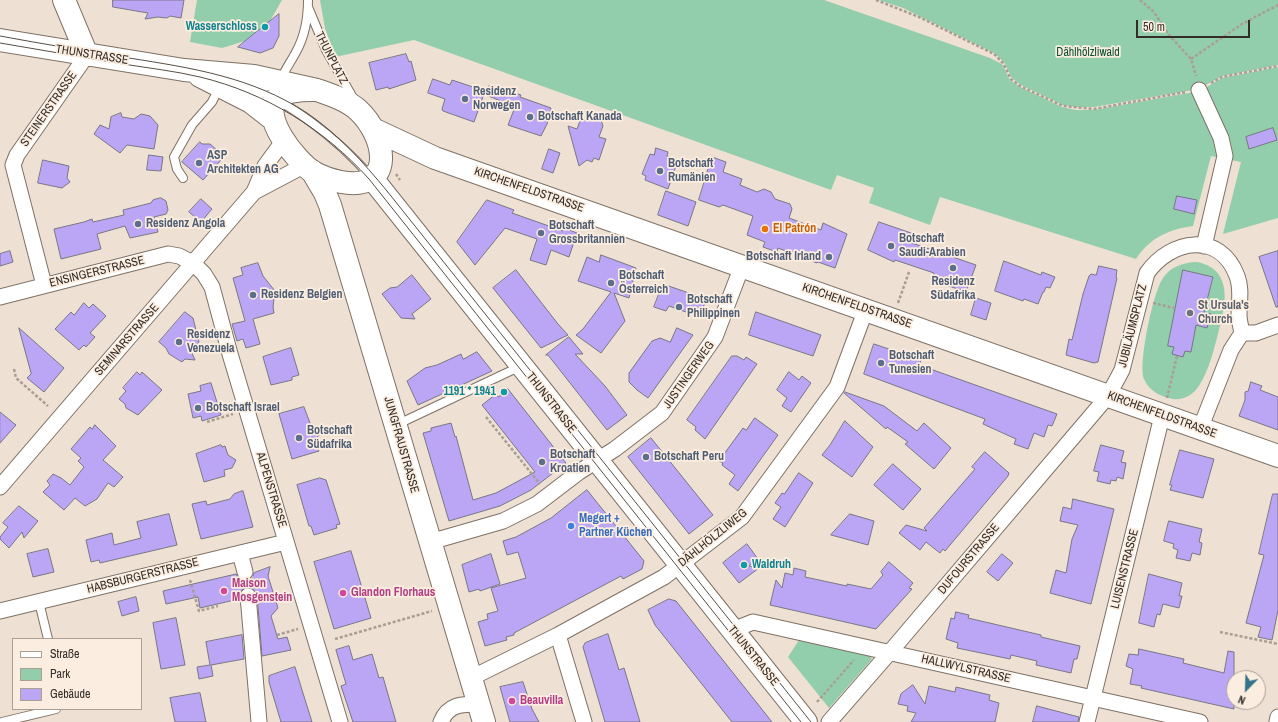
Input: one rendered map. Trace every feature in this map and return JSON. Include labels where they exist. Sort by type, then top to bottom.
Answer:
[{"type":"main road","points":[[64,0],[87,55]]},
{"type":"main road","name":"THUNSTRASSE","points":[[0,40],[184,70],[254,76],[277,101]]},
{"type":"main road","name":"THUNSTRASSE","points":[[184,70],[220,85],[256,106],[317,90]]},
{"type":"main road","name":"THUNPLATZ","points":[[317,90],[334,96],[357,108],[373,129],[380,143],[382,158]]},
{"type":"main road","points":[[277,101],[284,140],[308,168],[331,180],[346,183],[357,183],[371,177],[380,167],[382,158]]},
{"type":"main road","name":"KIRCHENFELDSTRASSE","points":[[373,129],[436,158],[866,309],[1108,396],[1164,408],[1200,429],[1278,456]]},
{"type":"main road","name":"KIRCHENFELDSTRASSE","points":[[382,158],[436,158]]},
{"type":"main road","name":"JUNGFRAUSTRASSE","points":[[308,168],[325,193],[330,205],[481,713]]},
{"type":"main road","name":"THUNSTRASSE","points":[[371,177],[806,722]]},
{"type":"street","name":"STEINERSTRASSE","points":[[44,285],[7,165],[17,155],[87,55]]},
{"type":"street","points":[[1200,90],[1221,138],[1225,156],[1204,246]]},
{"type":"street","name":"SEMINARSTRASSE","points":[[0,487],[254,192],[265,166],[284,140]]},
{"type":"street","name":"SEMINARSTRASSE","points":[[254,192],[308,168]]},
{"type":"street","name":"JUBILÄUMSPLATZ","points":[[1108,396],[1122,370],[1147,273],[1159,259],[1171,250],[1185,245],[1204,246],[1224,257],[1237,274],[1240,284],[1239,338]]},
{"type":"street","name":"ENSINGERSTRASSE","points":[[0,297],[165,254],[179,256],[193,263]]},
{"type":"street","name":"ALPENSTRASSE","points":[[193,263],[204,274],[212,287],[340,722]]},
{"type":"street","name":"JUSTINGERWEG","points":[[430,542],[507,519],[541,501],[597,460],[615,449],[668,406],[715,337],[742,266]]},
{"type":"street","name":"DÄHLHÖLZLIWEG","points":[[471,678],[558,635],[664,577],[749,510],[840,381],[866,309]]},
{"type":"street","points":[[1200,429],[1239,338],[1278,325]]},
{"type":"street","name":"DUFOURSTRASSE","points":[[829,722],[1108,396]]},
{"type":"street","name":"LUISENSTRASSE","points":[[1087,722],[1164,408]]},
{"type":"street","name":"HABSBURGERSTRASSE","points":[[0,611],[286,542]]},
{"type":"street","points":[[240,553],[245,572]]},
{"type":"street","points":[[248,596],[259,722]]},
{"type":"street","name":"HALLWYLSTRASSE","points":[[733,630],[753,622],[1200,722]]},
{"type":"street","points":[[558,635],[584,722]]},
{"type":"street","points":[[441,722],[447,712],[456,705],[481,713]]},
{"type":"street","points":[[1277,722],[1278,717]]},
{"type":"lane","name":"THUNPLATZ","points":[[277,101],[286,67],[293,58],[301,41],[307,20],[308,4]]},
{"type":"lane","name":"THUNPLATZ","points":[[308,4],[318,34],[357,108]]},
{"type":"lane","points":[[183,178],[177,169],[174,157],[192,125],[212,102],[220,85]]},
{"type":"lane","points":[[277,101],[327,134],[349,153],[371,177]]},
{"type":"lane","points":[[396,426],[522,366]]},
{"type":"lane","points":[[39,602],[48,638]]},
{"type":"lane","points":[[2,722],[52,710]]},
{"type":"path","points":[[876,0],[919,17],[994,54],[1003,63],[1011,79],[1020,86],[1063,106],[1094,109],[1200,90],[1222,77],[1278,66]]},
{"type":"path","points":[[1140,0],[1154,12],[1170,36],[1191,59],[1200,90]]},
{"type":"path","points":[[1191,59],[1242,24],[1278,5]]},
{"type":"path","points":[[897,305],[908,272]]},
{"type":"path","points":[[1151,302],[1174,308]]},
{"type":"path","points":[[1164,408],[1177,356]]},
{"type":"path","points":[[14,369],[16,378],[48,406]]},
{"type":"path","points":[[207,422],[236,413]]},
{"type":"path","points":[[486,417],[538,481]]},
{"type":"path","points":[[188,574],[198,610],[218,606]]},
{"type":"path","points":[[335,639],[430,611]]},
{"type":"path","points":[[277,635],[304,628]]},
{"type":"path","points":[[1220,632],[1278,644]]},
{"type":"path","points":[[817,702],[855,658]]},
{"type":"green space","points":[[197,0],[282,0],[270,21],[245,41],[222,48],[190,42]]},
{"type":"green space","points":[[320,0],[824,0],[990,58],[1002,64],[1010,80],[1020,87],[1062,107],[1076,110],[1094,110],[1200,91],[1222,78],[1278,67],[1278,218],[1223,234],[1241,162],[1211,156],[1193,226],[1176,229],[1154,240],[1147,245],[1136,259],[940,197],[930,225],[869,203],[874,188],[837,175],[831,190],[414,40],[335,57],[325,28]]},
{"type":"green space","name":"Dählhölzliwald","points":[[879,0],[1278,0],[1278,65],[1222,76],[1199,89],[1094,107],[1063,105],[1021,85],[1012,78],[1004,62],[994,53],[903,8]]},
{"type":"green space","points":[[1197,262],[1210,266],[1218,274],[1223,283],[1225,293],[1220,328],[1211,359],[1203,379],[1193,393],[1179,399],[1173,399],[1156,393],[1146,383],[1143,371],[1145,344],[1151,312],[1163,278],[1173,268],[1187,263]]},
{"type":"green space","points":[[799,640],[869,655],[872,659],[829,708],[788,657]]},
{"type":"building","points":[[113,0],[184,0],[181,18],[170,16],[167,18],[158,17],[145,19],[148,13],[113,7]]},
{"type":"building","points":[[279,14],[279,36],[273,48],[260,53],[238,47]]},
{"type":"building","points":[[406,54],[409,62],[411,61],[416,80],[389,89],[388,87],[376,90],[369,63]]},
{"type":"building","points":[[433,79],[450,85],[452,80],[485,91],[474,122],[443,111],[442,109],[445,99],[428,93]]},
{"type":"building","points":[[489,86],[508,93],[512,92],[521,95],[520,97],[551,108],[547,124],[541,136],[508,125],[515,107],[486,95]]},
{"type":"building","points":[[121,113],[122,117],[134,119],[141,114],[150,116],[158,125],[154,149],[127,145],[120,153],[94,134],[100,125],[109,129],[111,117]]},
{"type":"building","points":[[591,116],[601,120],[603,126],[599,137],[606,139],[599,160],[594,158],[592,162],[587,160],[579,166],[568,126],[577,129],[581,118],[585,120]]},
{"type":"building","points":[[1273,128],[1277,140],[1249,149],[1246,137]]},
{"type":"building","points":[[200,142],[202,144],[210,144],[217,150],[216,156],[221,160],[203,180],[182,162]]},
{"type":"building","points":[[656,148],[668,152],[667,156],[678,160],[668,189],[645,180],[646,176],[642,174],[650,154],[654,155]]},
{"type":"building","points":[[549,149],[560,153],[553,173],[542,169]]},
{"type":"building","points":[[149,155],[163,157],[161,171],[147,170]]},
{"type":"building","points":[[712,157],[726,162],[723,172],[742,179],[740,185],[757,192],[764,189],[771,192],[775,199],[790,204],[792,209],[789,218],[821,230],[823,223],[847,234],[835,268],[818,262],[817,263],[778,248],[777,252],[763,247],[765,242],[747,235],[753,216],[723,205],[719,207],[699,200]]},
{"type":"building","points":[[43,160],[69,166],[67,178],[70,182],[62,188],[38,183]]},
{"type":"building","points":[[666,191],[696,202],[688,226],[658,215]]},
{"type":"building","points":[[1177,196],[1197,200],[1194,214],[1174,209]]},
{"type":"building","points":[[161,198],[166,201],[168,210],[166,214],[154,217],[158,232],[130,238],[125,226],[97,234],[101,249],[61,259],[54,229],[92,219],[93,222],[124,215],[123,210],[151,203],[153,200]]},
{"type":"building","points":[[201,199],[212,209],[201,222],[189,212]]},
{"type":"building","name":"Botschaft Grossbritannien","points":[[487,200],[514,210],[512,213],[563,231],[564,228],[577,233],[569,257],[551,250],[546,265],[530,260],[537,239],[505,228],[475,265],[457,242]]},
{"type":"building","points":[[879,222],[914,234],[912,243],[976,265],[966,292],[932,280],[934,273],[895,260],[894,262],[868,250]]},
{"type":"building","points":[[10,251],[13,262],[0,266],[0,254]]},
{"type":"building","points":[[1278,251],[1278,307],[1276,307],[1259,257]]},
{"type":"building","points":[[601,255],[636,268],[629,298],[614,293],[625,321],[601,353],[576,335],[583,329],[611,292],[578,281],[587,257],[599,262]]},
{"type":"building","points":[[1004,261],[1041,275],[1042,272],[1055,277],[1050,288],[1046,287],[1038,304],[1024,299],[1023,301],[995,291]]},
{"type":"building","points":[[258,263],[263,276],[275,291],[273,307],[274,313],[253,319],[260,344],[246,348],[243,339],[237,341],[232,324],[245,321],[233,278],[243,275],[241,268]]},
{"type":"building","points":[[1099,266],[1117,270],[1117,278],[1098,362],[1094,363],[1066,355],[1069,339],[1072,340],[1089,276],[1091,274],[1096,275]]},
{"type":"building","points":[[516,270],[568,335],[541,348],[493,288]]},
{"type":"building","name":"St Ursula's Church","points":[[1183,270],[1213,277],[1204,312],[1211,314],[1207,328],[1196,325],[1191,352],[1185,351],[1183,357],[1172,354],[1174,347],[1168,346]]},
{"type":"building","points":[[412,275],[431,299],[412,314],[415,319],[401,318],[382,294],[390,288],[397,287]]},
{"type":"building","points":[[663,284],[706,299],[700,317],[669,306],[666,311],[654,307]]},
{"type":"building","points":[[976,298],[991,303],[986,320],[971,315]]},
{"type":"building","points":[[84,303],[89,308],[93,304],[106,316],[90,333],[95,337],[86,347],[84,345],[79,350],[55,329],[71,312],[74,315]]},
{"type":"building","points":[[185,312],[193,318],[199,342],[191,351],[195,360],[185,359],[182,362],[169,354],[166,348],[159,342]]},
{"type":"building","points":[[756,312],[821,335],[813,356],[749,335]]},
{"type":"building","points":[[19,328],[64,368],[44,392],[27,378],[31,374]]},
{"type":"building","points":[[677,328],[693,335],[648,398],[629,382],[629,373],[652,341],[660,338],[670,342]]},
{"type":"building","points":[[569,337],[583,354],[575,354],[605,386],[627,415],[607,430],[548,355],[546,355]]},
{"type":"building","points":[[874,344],[921,360],[919,365],[1057,414],[1052,426],[1048,425],[1044,437],[1034,433],[1028,449],[1014,444],[1016,439],[983,424],[985,419],[864,374]]},
{"type":"building","points":[[291,348],[299,375],[292,377],[292,380],[271,385],[263,357]]},
{"type":"building","points":[[477,352],[492,371],[418,405],[407,381],[425,368],[437,365],[461,354],[463,359]]},
{"type":"building","points":[[732,356],[737,356],[744,360],[746,357],[757,364],[705,439],[695,430],[696,427],[687,420]]},
{"type":"building","points":[[137,372],[140,375],[142,372],[162,390],[138,415],[126,408],[125,404],[119,399],[126,391],[123,388]]},
{"type":"building","points":[[789,372],[799,380],[802,376],[811,383],[791,412],[782,406],[787,398],[777,390]]},
{"type":"building","points":[[1251,382],[1262,386],[1260,390],[1278,397],[1278,430],[1239,416],[1245,400],[1245,392],[1248,391]]},
{"type":"building","points":[[211,383],[221,415],[202,421],[201,416],[193,418],[188,394],[201,391],[200,386]]},
{"type":"building","points":[[508,389],[566,463],[531,490],[500,506],[449,521],[423,433],[431,431],[431,428],[451,423],[455,437],[456,436],[473,500],[496,493],[535,472],[482,405],[496,394],[498,397]]},
{"type":"building","points":[[845,392],[884,406],[917,431],[924,423],[951,448],[934,469],[905,444],[908,442],[887,427],[886,429],[844,393]]},
{"type":"building","points":[[304,407],[313,431],[320,434],[315,440],[319,451],[292,459],[279,414]]},
{"type":"building","points":[[0,412],[16,425],[0,443]]},
{"type":"building","points":[[755,418],[778,435],[738,491],[729,484],[735,475],[719,461],[743,428],[746,430]]},
{"type":"building","points":[[845,421],[873,447],[852,477],[822,455]]},
{"type":"building","points":[[95,425],[116,446],[103,460],[123,477],[114,487],[108,483],[97,499],[85,506],[75,498],[64,510],[43,492],[50,485],[47,481],[53,474],[70,485],[84,467],[78,461],[81,458],[71,449],[90,427],[92,429]]},
{"type":"building","points":[[651,438],[713,515],[689,534],[628,457]]},
{"type":"building","points":[[221,445],[222,447],[225,446],[228,455],[236,460],[232,468],[224,470],[225,476],[204,482],[196,454]]},
{"type":"building","points":[[1101,445],[1124,451],[1121,462],[1126,463],[1123,479],[1117,477],[1116,481],[1111,480],[1110,484],[1097,481],[1099,472],[1094,471]]},
{"type":"building","points":[[1180,450],[1214,459],[1203,498],[1170,490],[1172,485],[1170,485]]},
{"type":"building","points":[[985,452],[1009,473],[1008,476],[945,551],[943,549],[940,553],[926,542],[920,550],[899,533],[906,525],[927,531],[924,528],[975,469],[972,467]]},
{"type":"building","points":[[893,464],[921,489],[903,510],[874,485]]},
{"type":"building","points":[[799,473],[813,483],[785,527],[773,519],[781,507],[775,503],[782,493],[784,494]]},
{"type":"building","points":[[320,478],[326,480],[340,524],[336,525],[337,528],[314,535],[311,526],[309,526],[297,485]]},
{"type":"building","points":[[587,490],[644,561],[642,569],[623,579],[621,576],[514,633],[514,635],[506,637],[507,640],[485,646],[478,622],[488,619],[487,614],[498,611],[491,588],[526,578],[518,552],[507,555],[503,541],[516,537],[551,518]]},
{"type":"building","points":[[243,491],[253,527],[201,539],[192,504],[206,501],[207,505],[230,499],[234,494]]},
{"type":"building","points":[[1273,494],[1278,494],[1278,610],[1272,640],[1258,637],[1261,627],[1246,623],[1264,555],[1259,554]]},
{"type":"building","points":[[1073,499],[1114,509],[1091,604],[1050,593],[1056,570],[1066,573],[1072,539],[1078,525],[1060,521],[1063,507],[1071,509]]},
{"type":"building","points":[[19,506],[38,521],[24,538],[22,532],[9,548],[0,539],[8,527],[3,523]]},
{"type":"building","points":[[169,514],[177,545],[100,563],[99,560],[91,562],[86,540],[112,533],[114,545],[141,538],[137,522]]},
{"type":"building","points":[[850,514],[874,521],[868,545],[831,535]]},
{"type":"building","points":[[1169,521],[1202,529],[1199,542],[1202,543],[1200,555],[1192,553],[1190,561],[1176,558],[1178,550],[1173,548],[1174,544],[1164,541]]},
{"type":"building","name":"Waldruh","points":[[747,544],[758,559],[749,566],[759,568],[739,583],[723,563]]},
{"type":"building","points":[[48,549],[54,572],[33,577],[27,554]]},
{"type":"building","points":[[351,551],[371,618],[334,629],[314,562]]},
{"type":"building","points":[[491,554],[500,584],[480,591],[479,589],[469,592],[462,565]]},
{"type":"building","points":[[1002,554],[1013,563],[998,581],[987,572]]},
{"type":"building","points":[[889,562],[913,583],[909,588],[912,589],[876,629],[770,605],[776,580],[782,588],[785,573],[793,575],[794,568],[806,571],[805,577],[847,586],[847,584],[871,589],[883,575],[881,572]]},
{"type":"building","points":[[270,567],[268,576],[278,608],[271,616],[278,639],[287,637],[291,650],[262,656],[257,595],[251,588],[243,589],[240,593],[239,599],[200,608],[198,597],[166,604],[163,591],[236,574],[239,579],[247,581],[252,578],[254,573]]},
{"type":"building","points":[[1149,574],[1182,583],[1179,596],[1182,596],[1179,608],[1163,604],[1160,615],[1157,614],[1154,627],[1139,623]]},
{"type":"building","points":[[136,597],[139,611],[122,616],[118,602]]},
{"type":"building","points":[[669,599],[676,601],[772,722],[732,722],[655,625],[648,610]]},
{"type":"building","points":[[956,612],[969,615],[968,618],[1041,635],[1041,637],[1080,646],[1077,659],[1074,659],[1071,673],[1036,665],[1037,661],[1011,655],[1010,659],[957,648],[958,643],[946,639],[951,618],[954,619]]},
{"type":"building","points":[[176,618],[185,665],[161,669],[153,623]]},
{"type":"building","points":[[608,634],[619,670],[624,668],[640,722],[605,722],[583,647],[585,643]]},
{"type":"building","points":[[242,635],[244,659],[211,665],[213,676],[199,679],[197,667],[210,665],[206,642]]},
{"type":"building","points":[[349,646],[353,660],[372,654],[379,678],[383,677],[396,722],[353,722],[341,686],[346,684],[336,650]]},
{"type":"building","points":[[1139,649],[1184,659],[1183,663],[1224,673],[1228,651],[1234,652],[1234,670],[1226,670],[1226,707],[1141,688],[1142,686],[1130,684],[1133,669],[1126,666],[1129,654],[1138,655]]},
{"type":"building","points":[[295,667],[312,722],[281,722],[269,682],[269,676]]},
{"type":"building","points":[[523,682],[532,709],[539,722],[510,722],[500,687]]},
{"type":"building","points":[[913,685],[925,704],[929,686],[955,692],[956,687],[990,695],[989,700],[999,703],[995,722],[911,722],[916,713],[907,711],[908,706],[898,704],[901,694]]},
{"type":"building","points":[[200,693],[206,722],[175,722],[170,698]]},
{"type":"building","points":[[1037,706],[1079,717],[1078,722],[1033,722]]},
{"type":"tunnel","points":[[245,572],[248,596]]},
{"type":"tram line","points":[[0,36],[199,70],[243,82],[286,101],[307,113],[340,139],[387,191],[811,722]]},
{"type":"tram line","points":[[0,43],[181,73],[224,84],[271,103],[292,115],[333,144],[369,179],[801,722]]},
{"type":"place","name":"Wasserschloss","points":[[265,27]]},
{"type":"place","name":"Residenz Norwegen","points":[[465,99]]},
{"type":"place","name":"Botschaft Kanada","points":[[530,117]]},
{"type":"place","name":"ASP Architekten AG","points":[[199,163]]},
{"type":"place","name":"Botschaft Rumänien","points":[[660,171]]},
{"type":"place","name":"Residenz Angola","points":[[138,224]]},
{"type":"place","name":"El Patrón","points":[[765,229]]},
{"type":"place","name":"Botschaft Grossbritannien","points":[[541,233]]},
{"type":"place","name":"Botschaft Saudi-Arabien","points":[[891,246]]},
{"type":"place","name":"Botschaft Irland","points":[[829,257]]},
{"type":"place","name":"Residenz Südafrika","points":[[953,268]]},
{"type":"place","name":"Botschaft Österreich","points":[[611,283]]},
{"type":"place","name":"Residenz Belgien","points":[[253,295]]},
{"type":"place","name":"Botschaft Philippinen","points":[[679,307]]},
{"type":"place","name":"St Ursula's Church","points":[[1190,313]]},
{"type":"place","name":"Residenz Venezuela","points":[[179,342]]},
{"type":"place","name":"Botschaft Tunesien","points":[[881,363]]},
{"type":"place","name":"1191 * 1941","points":[[504,392]]},
{"type":"place","name":"Botschaft Israel","points":[[198,408]]},
{"type":"place","name":"Botschaft Südafrika","points":[[299,438]]},
{"type":"place","name":"Botschaft Peru","points":[[646,457]]},
{"type":"place","name":"Botschaft Kroatien","points":[[542,462]]},
{"type":"place","name":"Megert + Partner Küchen","points":[[571,526]]},
{"type":"place","name":"Waldruh","points":[[744,565]]},
{"type":"place","name":"Maison Mosgenstein","points":[[224,591]]},
{"type":"place","name":"Glandon Florhaus","points":[[343,593]]},
{"type":"place","name":"Beauvilla","points":[[512,701]]}]
